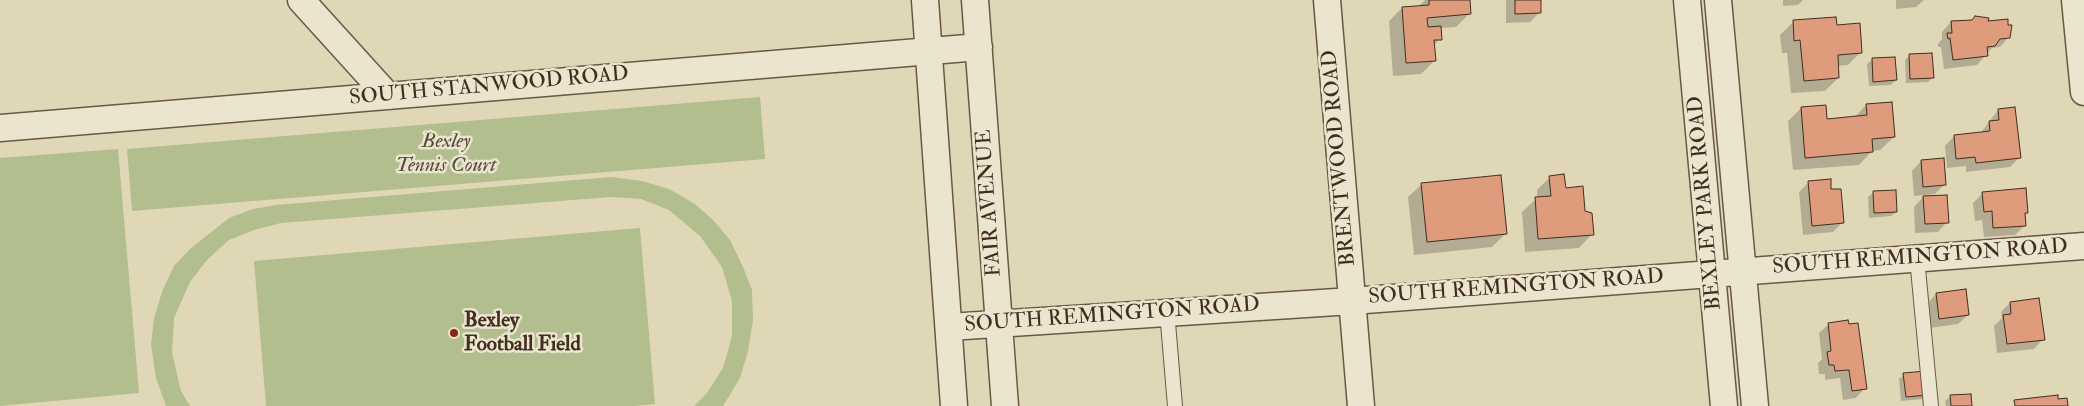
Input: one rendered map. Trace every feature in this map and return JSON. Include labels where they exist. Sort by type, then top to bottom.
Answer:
[{"type":"street","points":[[301,0],[388,96]]},
{"type":"street","points":[[925,0],[954,406]]},
{"type":"street","name":"FAIR AVENUE","points":[[975,0],[1006,406]]},
{"type":"street","name":"BRENTWOOD ROAD","points":[[1327,0],[1361,406]]},
{"type":"street","name":"BEXLEY PARK ROAD","points":[[1687,0],[1724,406]]},
{"type":"street","name":"BEXLEY PARK ROAD","points":[[1718,0],[1755,406]]},
{"type":"street","points":[[2075,0],[2081,33],[2084,92]]},
{"type":"street","name":"SOUTH STANWOOD ROAD","points":[[0,128],[979,47]]},
{"type":"street","name":"SOUTH REMINGTON ROAD","points":[[949,327],[1352,301],[2084,246]]},
{"type":"lane","points":[[1693,60],[1724,57]]},
{"type":"lane","points":[[1917,258],[1931,406]]},
{"type":"lane","points":[[1167,312],[1175,406]]},
{"type":"green space","name":"Bexley Tennis Court","points":[[760,97],[765,159],[132,211],[127,149]]},
{"type":"green space","points":[[118,149],[139,393],[0,406],[0,158]]},
{"type":"green space","points":[[611,177],[642,181],[669,189],[695,204],[713,220],[730,240],[752,290],[753,320],[748,351],[740,378],[723,406],[694,406],[707,393],[723,368],[732,336],[732,301],[722,267],[700,236],[669,210],[641,199],[611,197],[281,223],[254,230],[229,240],[207,260],[190,282],[174,318],[172,353],[181,391],[190,406],[166,406],[156,378],[151,345],[154,318],[162,292],[174,266],[190,249],[229,218],[253,209],[276,205]]},
{"type":"green space","name":"Bexley Football Field","points":[[640,228],[655,404],[633,406],[266,406],[254,261]]},
{"type":"building","points":[[1429,0],[1470,0],[1471,14],[1427,18],[1428,27],[1441,26],[1442,40],[1434,40],[1436,61],[1406,63],[1402,7],[1429,5]]},
{"type":"building","points":[[1515,0],[1541,0],[1541,13],[1515,14]]},
{"type":"building","points":[[1975,16],[1989,18],[1988,21],[2008,19],[2008,25],[2012,25],[2010,38],[2000,39],[1995,46],[1987,47],[1988,56],[1953,60],[1950,38],[1948,39],[1947,33],[1952,33],[1951,21],[1972,20]]},
{"type":"building","points":[[1836,17],[1837,25],[1860,23],[1862,53],[1838,55],[1839,78],[1804,81],[1800,40],[1794,41],[1793,20]]},
{"type":"building","points":[[1932,53],[1934,78],[1910,79],[1909,54]]},
{"type":"building","points":[[1895,57],[1897,80],[1873,82],[1872,58]]},
{"type":"building","points":[[1892,102],[1895,137],[1872,139],[1873,152],[1805,158],[1801,107],[1826,105],[1827,119],[1867,115],[1866,104]]},
{"type":"building","points":[[2015,107],[2021,158],[1976,163],[1975,157],[1956,159],[1954,135],[1990,131],[1989,121],[1999,120],[1998,109]]},
{"type":"building","points":[[1944,158],[1946,185],[1923,187],[1921,160]]},
{"type":"building","points":[[1564,174],[1566,188],[1583,186],[1585,211],[1592,213],[1594,235],[1538,239],[1535,197],[1551,196],[1549,176]]},
{"type":"building","points":[[1501,175],[1507,234],[1427,242],[1421,183]]},
{"type":"building","points":[[1831,179],[1831,189],[1841,189],[1844,223],[1812,226],[1808,181]]},
{"type":"building","points":[[2026,188],[2028,213],[2025,213],[2026,226],[1993,228],[1992,211],[1984,212],[1982,192]]},
{"type":"building","points":[[1896,190],[1897,212],[1874,213],[1873,191]]},
{"type":"building","points":[[1947,195],[1949,223],[1925,224],[1923,196]]},
{"type":"building","points":[[1966,289],[1969,315],[1939,319],[1936,293]]},
{"type":"building","points":[[2039,298],[2045,340],[2007,344],[2003,315],[2011,314],[2010,302]]},
{"type":"building","points":[[1848,320],[1849,324],[1858,323],[1867,389],[1852,391],[1849,370],[1835,371],[1834,365],[1829,365],[1827,352],[1831,351],[1828,323]]},
{"type":"building","points":[[1926,371],[1928,395],[1906,397],[1903,373]]},
{"type":"building","points":[[1971,394],[1972,406],[1951,406],[1950,395]]},
{"type":"building","points":[[2058,395],[2058,399],[2067,398],[2068,406],[2015,406],[2014,400]]},
{"type":"place","name":"Bexley Football Field","points":[[454,333]]}]
